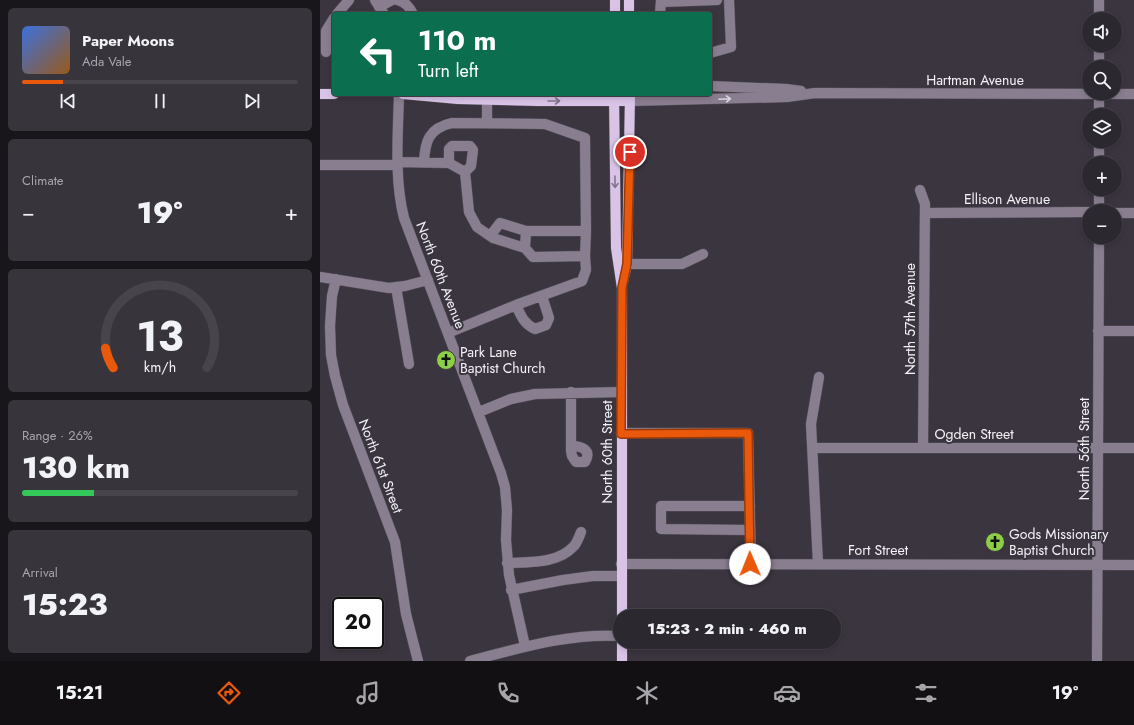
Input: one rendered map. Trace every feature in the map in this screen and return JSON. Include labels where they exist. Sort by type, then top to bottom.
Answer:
[{"type":"main road","points":[[615,0],[615,12]]},
{"type":"main road","points":[[629,0],[629,12]]},
{"type":"main road","points":[[320,94],[332,94]]},
{"type":"main road","name":"Hartman Avenue","points":[[426,96],[458,99],[538,101],[630,97]]},
{"type":"main road","name":"North 60th Street","points":[[614,97],[616,248],[622,288],[622,609]]},
{"type":"main road","name":"North 60th Street","points":[[622,288],[627,264],[630,97]]},
{"type":"main road","points":[[622,649],[622,661]]},
{"type":"street","points":[[340,12],[349,0]]},
{"type":"street","points":[[379,7],[392,0]]},
{"type":"street","points":[[397,0],[403,2],[412,12]]},
{"type":"street","points":[[660,12],[661,1],[717,0]]},
{"type":"street","points":[[712,52],[731,47],[729,0]]},
{"type":"street","points":[[1099,0],[1099,12]]},
{"type":"street","points":[[326,52],[326,31],[332,21]]},
{"type":"street","name":"Hartman Avenue","points":[[712,86],[786,89],[815,93]]},
{"type":"street","name":"Hartman Avenue","points":[[630,97],[779,97],[815,93],[1082,94]]},
{"type":"street","name":"Hartman Avenue","points":[[1122,94],[1134,94]]},
{"type":"street","name":"North 60th Avenue","points":[[399,96],[398,163],[400,196],[404,218],[498,461],[505,487],[507,510],[507,563],[511,590],[525,646]]},
{"type":"street","points":[[487,99],[487,123]]},
{"type":"street","points":[[424,162],[428,140],[437,128],[452,123],[546,124],[585,138],[586,270],[582,281],[516,305],[448,333]]},
{"type":"street","points":[[449,163],[449,149],[452,146],[470,146],[473,150],[471,166],[465,172]]},
{"type":"street","points":[[320,165],[424,162],[449,163],[465,172]]},
{"type":"street","points":[[465,172],[469,212],[477,227],[490,236],[524,248],[533,257],[585,256]]},
{"type":"street","name":"North 57th Avenue","points":[[920,190],[925,213],[924,448]]},
{"type":"street","name":"Ellison Avenue","points":[[925,213],[1082,212]]},
{"type":"street","points":[[1122,212],[1134,213]]},
{"type":"street","points":[[490,236],[500,223],[526,231],[586,231]]},
{"type":"street","points":[[524,248],[526,231]]},
{"type":"street","name":"North 56th Street","points":[[1097,661],[1098,244]]},
{"type":"street","points":[[627,264],[682,264],[703,254]]},
{"type":"street","points":[[320,277],[378,287],[396,287],[428,280]]},
{"type":"street","name":"North 61st Street","points":[[336,279],[332,296],[330,326],[335,376],[343,404],[395,542],[406,614],[418,661]]},
{"type":"street","points":[[396,287],[409,364]]},
{"type":"street","points":[[516,305],[527,325],[535,329],[546,325],[549,318],[542,296]]},
{"type":"street","points":[[1098,331],[1134,331]]},
{"type":"street","points":[[818,564],[812,424],[819,377]]},
{"type":"street","points":[[571,392],[571,446]]},
{"type":"street","points":[[479,412],[511,399],[535,394],[622,392]]},
{"type":"street","points":[[621,434],[748,433],[750,564]]},
{"type":"street","name":"Ogden Street","points":[[813,448],[1134,448]]},
{"type":"street","points":[[750,506],[661,506],[661,530],[750,530]]},
{"type":"street","points":[[507,563],[541,561],[565,555],[575,545],[581,532]]},
{"type":"street","name":"Fort Street","points":[[621,564],[1134,565]]},
{"type":"street","points":[[511,590],[593,576],[621,576]]},
{"type":"street","points":[[472,661],[525,646],[570,638],[613,635]]},
{"type":"place","name":"Park Lane Baptist Church","points":[[446,360]]},
{"type":"place","name":"Gods Missionary Baptist Church","points":[[995,542]]},
{"type":"route","points":[[630,152],[627,264],[622,288],[621,434],[748,433],[750,564]]}]
